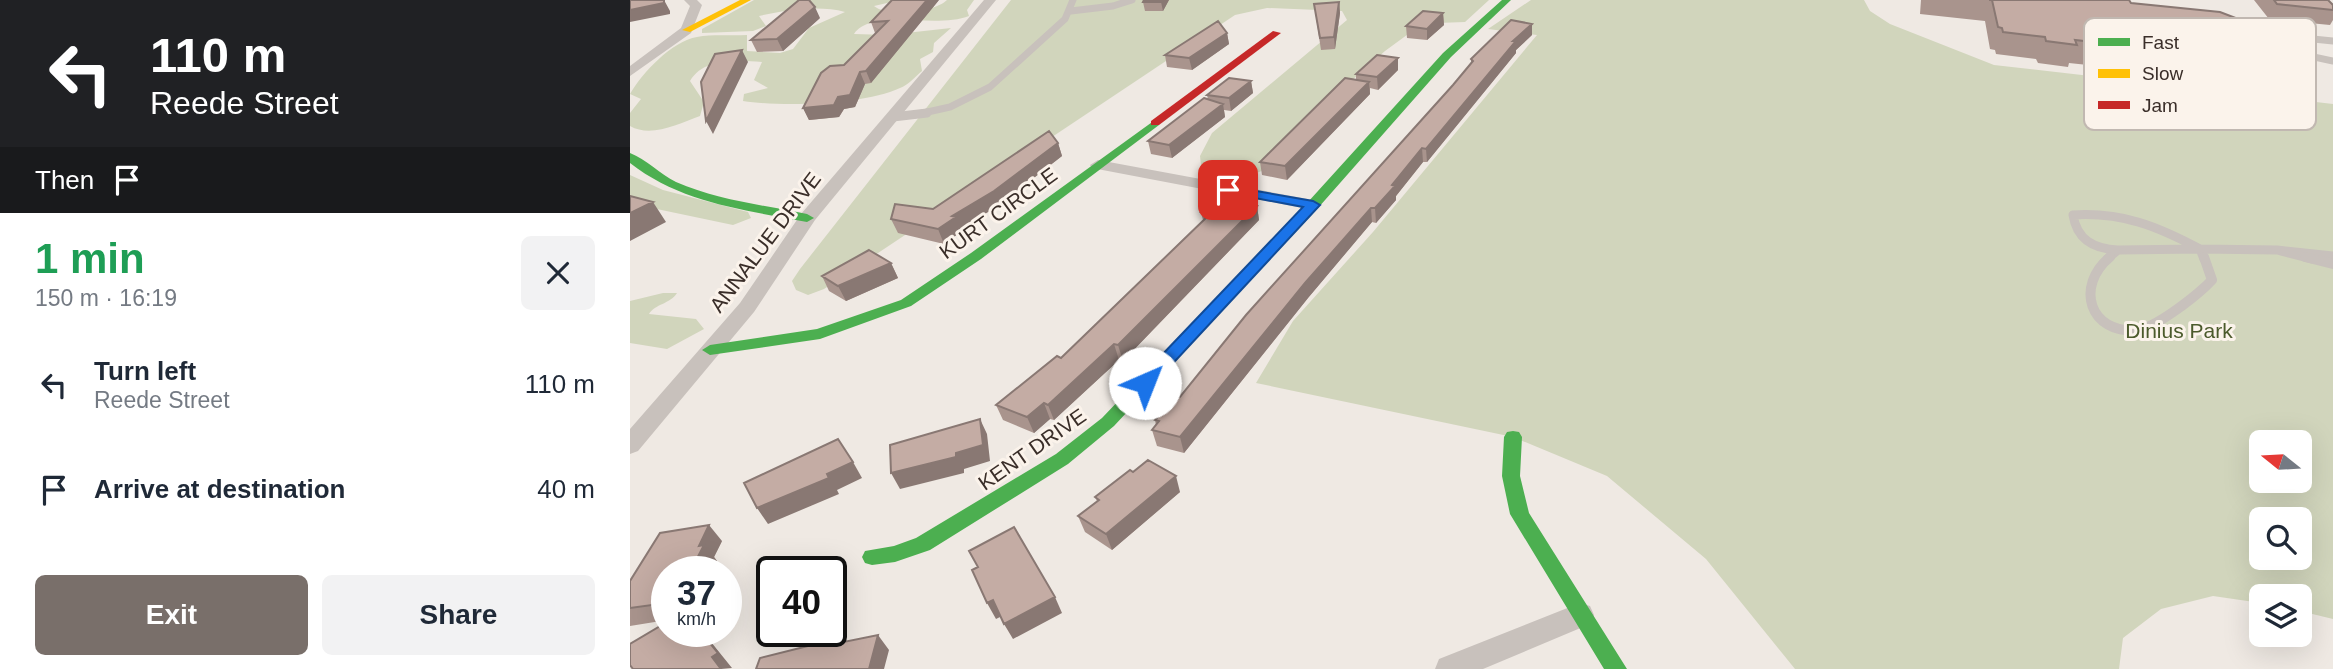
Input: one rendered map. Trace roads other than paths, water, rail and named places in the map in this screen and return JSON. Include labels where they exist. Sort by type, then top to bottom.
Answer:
[{"type":"street","points":[[687,30],[696,5],[690,0]]},
{"type":"street","points":[[630,72],[687,30],[747,0]]},
{"type":"street","name":"ANNALUE DRIVE","points":[[630,445],[783,258],[807,218],[990,0]]},
{"type":"street","name":"KENT DRIVE","points":[[872,557],[895,554],[923,544],[1062,459],[1108,422],[1313,205],[1447,55],[1507,0]]},
{"type":"street","name":"KURT CIRCLE","points":[[710,350],[820,334],[906,303],[948,276],[1276,33]]},
{"type":"street","points":[[630,157],[661,180],[700,193],[807,218]]},
{"type":"street","points":[[1098,165],[1313,205]]},
{"type":"street","points":[[1513,437],[1510,475],[1520,514],[1580,615],[1616,669]]},
{"type":"street","points":[[1450,669],[1580,615]]},
{"type":"lane","points":[[893,117],[945,112],[988,91],[1071,11],[1073,0]]},
{"type":"lane","points":[[1071,11],[1113,6],[1132,0]]},
{"type":"lane","points":[[2118,250],[2096,269],[2089,285],[2092,308],[2101,321],[2118,329],[2147,328],[2200,295],[2212,280],[2201,249],[2132,215],[2100,212],[2073,215],[2074,227],[2088,242],[2118,250],[2201,249],[2277,250],[2333,256]]},
{"type":"lane","points":[[2277,250],[2333,264]]},
{"type":"park label","name":"Dinius Park","points":[[2179,330]]}]
